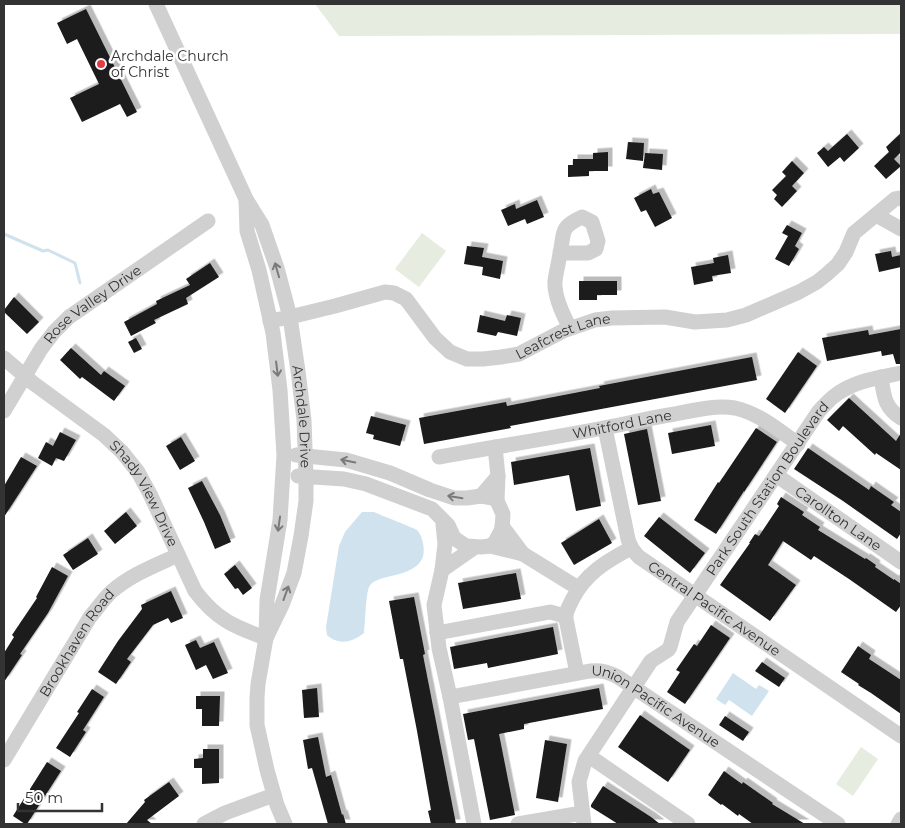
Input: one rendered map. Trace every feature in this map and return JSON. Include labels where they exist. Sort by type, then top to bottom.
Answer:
[{"type":"street","name":"Archdale Drive","points":[[156,4],[246,199],[262,225],[277,268],[290,317],[303,411],[306,501],[302,536],[294,573],[282,605],[266,638]]},
{"type":"street","points":[[901,198],[895,199],[876,215],[901,229]]},
{"type":"street","name":"Archdale Drive","points":[[246,199],[246,231],[259,270],[273,333],[280,390],[284,476],[280,520],[268,600],[266,638],[257,698],[258,725],[267,770],[285,824]]},
{"type":"street","name":"Leafcrest Lane","points":[[270,320],[290,317],[385,292],[394,292],[406,299],[434,338],[450,352],[468,358],[483,359],[519,354],[570,328],[594,320],[665,317],[695,322],[727,320],[746,315],[817,282],[838,264],[846,252],[854,233],[876,215]]},
{"type":"street","name":"Rose Valley Drive","points":[[4,411],[41,349],[69,317],[208,222]]},
{"type":"street","points":[[560,253],[555,282],[557,296],[565,320],[570,328]]},
{"type":"street","name":"Shady View Drive","points":[[4,358],[104,435],[122,452],[138,472],[150,494],[195,591],[203,602],[216,614],[238,628],[266,638]]},
{"type":"street","name":"Park South Station Boulevard","points":[[634,688],[651,661],[668,650],[677,622],[819,411],[844,389],[863,381],[901,373]]},
{"type":"street","points":[[881,377],[887,404],[901,418]]},
{"type":"street","name":"Whitford Lane","points":[[439,457],[711,407],[737,409],[751,413],[798,444]]},
{"type":"street","points":[[577,673],[565,616],[578,588],[594,570],[630,548],[605,428]]},
{"type":"street","points":[[442,570],[482,547],[495,542],[502,529],[503,514],[497,501],[498,476],[495,447]]},
{"type":"street","points":[[284,455],[346,460],[390,473],[454,498],[481,496],[493,498],[497,501]]},
{"type":"street","points":[[383,491],[390,473]]},
{"type":"street","name":"Carollton Lane","points":[[776,475],[901,562]]},
{"type":"street","points":[[284,476],[344,479],[366,484],[432,509],[448,525],[454,538],[466,546],[523,554]]},
{"type":"street","points":[[481,496],[498,476]]},
{"type":"street","points":[[443,520],[445,544],[442,570],[434,605],[439,648],[474,824]]},
{"type":"street","points":[[502,526],[523,554],[578,588]]},
{"type":"street","name":"Central Pacific Avenue","points":[[630,548],[639,557],[695,596],[901,736]]},
{"type":"street","name":"Brookhaven Road","points":[[4,760],[90,617],[104,600],[111,592],[138,573],[178,555]]},
{"type":"street","points":[[438,633],[550,612],[565,616]]},
{"type":"street","name":"Union Pacific Avenue","points":[[450,697],[601,670],[618,677],[838,824]]},
{"type":"street","points":[[518,824],[583,818],[579,782],[585,761],[634,688]]},
{"type":"street","points":[[589,756],[688,824]]},
{"type":"street","points":[[204,824],[225,813],[274,795]]},
{"type":"street","points":[[898,824],[901,819]]},
{"type":"shaded area","points":[[315,4],[901,4],[901,34],[339,36]]},
{"type":"shaded area","points":[[422,233],[446,251],[419,287],[395,269]]},
{"type":"shaded area","points":[[861,747],[878,759],[853,796],[836,784]]},
{"type":"water","points":[[362,512],[374,512],[417,530],[424,548],[423,556],[417,565],[410,570],[379,580],[369,587],[364,633],[355,639],[341,642],[327,635],[326,627],[339,546],[345,532]]},
{"type":"water","points":[[733,673],[756,689],[759,685],[769,691],[752,716],[729,700],[725,705],[716,699]]},
{"type":"building","name":"Archdale Church of Christ","points":[[86,9],[137,112],[127,117],[120,104],[82,122],[70,98],[99,84],[77,39],[67,44],[57,23]]},
{"type":"building","points":[[901,133],[901,152],[894,159],[901,166],[886,179],[874,166],[889,152],[886,147]]},
{"type":"building","points":[[847,134],[859,148],[844,162],[840,157],[828,167],[817,153],[824,147],[828,151]]},
{"type":"building","points":[[628,142],[644,143],[643,161],[626,159]]},
{"type":"building","points":[[608,152],[608,171],[589,171],[589,176],[568,177],[568,165],[573,165],[573,159],[593,159],[593,153]]},
{"type":"building","points":[[645,153],[663,154],[662,170],[643,168]]},
{"type":"building","points":[[792,161],[804,173],[792,186],[797,191],[782,207],[774,199],[777,195],[772,190],[786,176],[782,172]]},
{"type":"building","points":[[651,189],[653,194],[659,192],[672,218],[655,227],[646,210],[641,212],[634,198]]},
{"type":"building","points":[[537,200],[544,217],[527,224],[525,219],[508,226],[501,210],[515,204],[516,209]]},
{"type":"building","points":[[787,225],[802,233],[795,246],[799,249],[789,266],[775,259],[788,236],[782,233]]},
{"type":"building","points":[[467,246],[484,248],[482,257],[503,261],[500,279],[482,275],[483,267],[464,264]]},
{"type":"building","points":[[891,251],[892,257],[901,255],[901,267],[879,272],[875,254]]},
{"type":"building","points":[[728,255],[731,273],[712,276],[713,281],[694,285],[691,267],[714,263],[713,258]]},
{"type":"building","points":[[210,263],[219,277],[186,298],[188,304],[154,320],[156,323],[131,336],[124,322],[157,304],[156,301],[190,285],[186,279]]},
{"type":"building","points":[[579,281],[617,281],[617,295],[597,295],[597,300],[579,300]]},
{"type":"building","points":[[14,297],[39,322],[27,334],[4,312]]},
{"type":"building","points":[[480,315],[505,321],[507,315],[521,318],[517,336],[498,332],[496,336],[477,332]]},
{"type":"building","points":[[901,329],[901,364],[896,364],[893,354],[882,356],[881,351],[827,361],[822,338],[868,330],[869,335]]},
{"type":"building","points":[[136,338],[142,349],[134,353],[128,342]]},
{"type":"building","points":[[71,348],[101,375],[104,371],[125,386],[114,401],[82,377],[80,379],[60,360]]},
{"type":"building","points":[[798,352],[817,366],[785,413],[766,399]]},
{"type":"building","points":[[752,357],[757,380],[424,444],[419,418],[506,402],[507,406],[600,388],[599,386]]},
{"type":"building","points":[[849,398],[896,441],[901,433],[901,470],[876,453],[875,455],[843,426],[839,431],[827,420]]},
{"type":"building","points":[[371,416],[406,425],[400,446],[373,439],[374,435],[366,433]]},
{"type":"building","points":[[711,425],[715,446],[672,454],[668,433]]},
{"type":"building","points":[[756,428],[777,442],[716,534],[694,520]]},
{"type":"building","points":[[647,429],[661,501],[638,505],[624,434]]},
{"type":"building","points":[[60,432],[76,440],[64,461],[56,458],[52,466],[38,458],[46,442],[53,446]]},
{"type":"building","points":[[181,437],[195,461],[180,470],[166,446]]},
{"type":"building","points":[[590,448],[601,506],[576,511],[569,475],[514,485],[511,462]]},
{"type":"building","points":[[808,448],[869,490],[871,486],[894,502],[891,505],[901,512],[901,533],[897,539],[794,469]]},
{"type":"building","points":[[21,457],[37,466],[4,517],[4,486]]},
{"type":"building","points":[[202,481],[220,515],[231,542],[215,549],[188,488]]},
{"type":"building","points":[[781,497],[804,512],[802,515],[820,527],[818,530],[866,558],[876,565],[875,567],[901,584],[901,605],[896,612],[814,556],[811,560],[783,541],[768,565],[796,585],[770,621],[720,585],[755,534],[759,536],[779,506],[777,504]]},
{"type":"building","points":[[126,512],[137,526],[115,544],[104,531]]},
{"type":"building","points":[[659,517],[705,553],[690,573],[644,536]]},
{"type":"building","points":[[599,519],[612,543],[574,565],[561,543]]},
{"type":"building","points":[[88,538],[98,554],[73,570],[63,555]]},
{"type":"building","points":[[235,565],[252,588],[243,595],[238,588],[235,589],[224,574]]},
{"type":"building","points":[[52,567],[68,576],[48,613],[20,654],[22,655],[4,682],[4,653],[14,637],[12,635],[37,598]]},
{"type":"building","points":[[516,573],[521,599],[463,609],[458,583]]},
{"type":"building","points":[[171,591],[183,618],[171,623],[168,618],[153,625],[127,659],[131,662],[116,684],[98,672],[142,609],[141,605]]},
{"type":"building","points":[[414,597],[425,654],[423,655],[456,824],[431,824],[428,811],[431,810],[417,731],[389,601]]},
{"type":"building","points":[[711,625],[730,638],[685,704],[667,692],[680,672],[676,670],[694,644],[697,646]]},
{"type":"building","points":[[553,627],[558,654],[488,668],[487,663],[454,669],[450,647]]},
{"type":"building","points":[[196,640],[200,648],[214,642],[228,673],[213,679],[206,665],[196,670],[185,645]]},
{"type":"building","points":[[858,646],[871,655],[869,659],[901,680],[901,714],[841,672]]},
{"type":"building","points":[[762,662],[785,678],[779,687],[755,671]]},
{"type":"building","points":[[317,688],[319,717],[304,718],[302,690]]},
{"type":"building","points":[[599,688],[603,709],[524,724],[524,729],[499,734],[515,815],[490,820],[474,739],[468,740],[463,714]]},
{"type":"building","points":[[92,689],[104,697],[83,730],[86,732],[70,757],[56,748]]},
{"type":"building","points":[[196,696],[220,696],[219,726],[202,726],[202,709],[196,709]]},
{"type":"building","points":[[640,715],[690,750],[668,782],[618,747]]},
{"type":"building","points":[[725,716],[749,732],[743,741],[719,725]]},
{"type":"building","points":[[318,737],[326,777],[331,775],[346,824],[328,824],[312,768],[308,769],[303,740]]},
{"type":"building","points":[[545,740],[567,744],[558,802],[536,798]]},
{"type":"building","points":[[203,749],[219,749],[219,783],[202,784],[202,768],[194,768],[194,759],[203,758]]},
{"type":"building","points":[[47,762],[61,771],[27,824],[25,824],[13,816]]},
{"type":"building","points":[[724,771],[805,824],[753,824],[721,805],[708,795]]},
{"type":"building","points":[[169,782],[179,796],[147,820],[152,824],[126,824],[145,802],[144,800]]},
{"type":"building","points":[[603,786],[660,824],[618,824],[591,807]]},
{"type":"waterway","points":[[4,234],[43,251],[48,250],[75,263],[80,283]]},
{"type":"place","name":"Archdale Church of Christ","points":[[101,64]]}]
